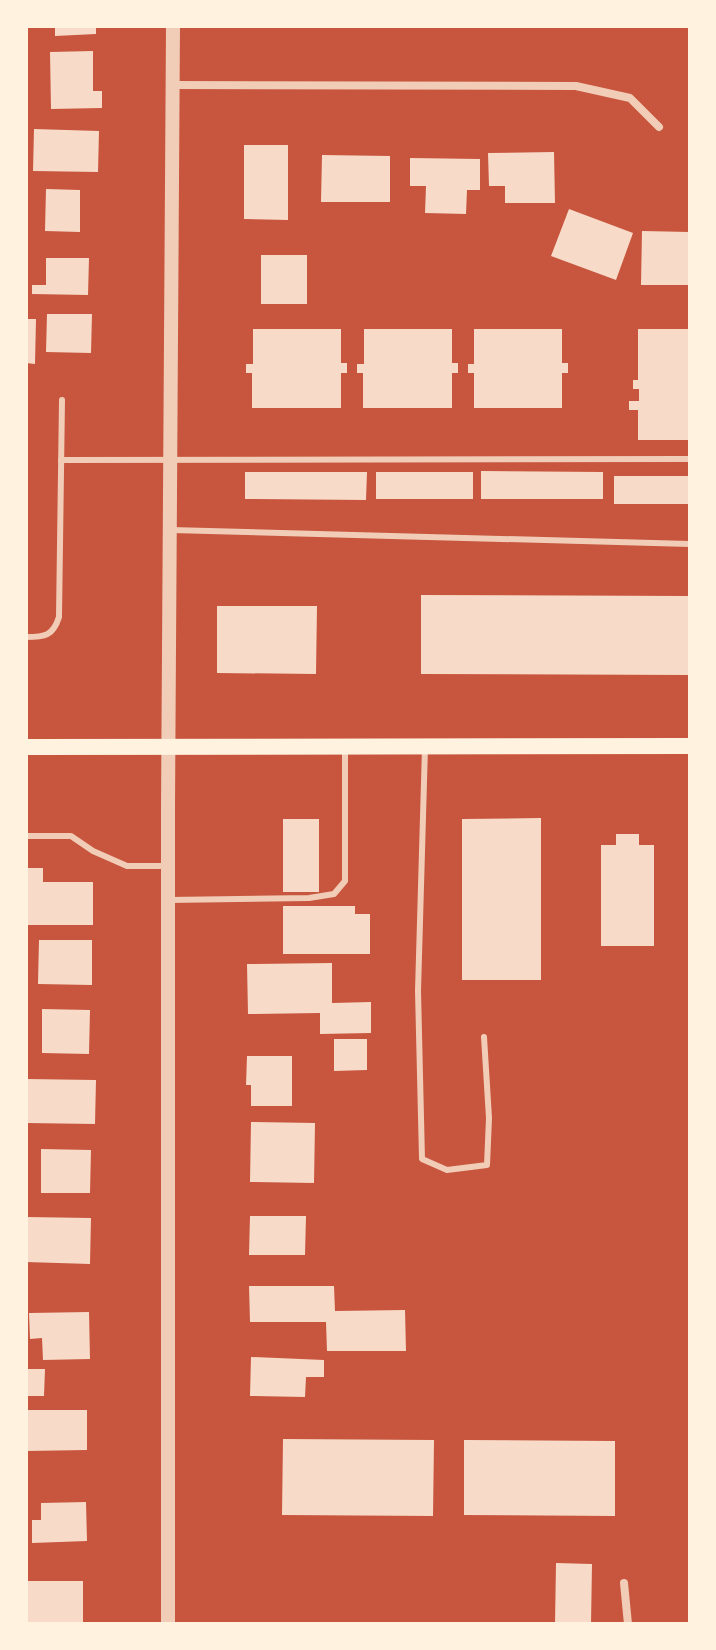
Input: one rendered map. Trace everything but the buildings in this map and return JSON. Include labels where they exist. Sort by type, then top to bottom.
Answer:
[{"type":"main road","points":[[26,747],[690,746]]},
{"type":"street","points":[[168,1624],[168,747],[173,26]]},
{"type":"street","points":[[172,85],[576,86],[630,98],[659,127]]},
{"type":"street","points":[[624,1583],[628,1624]]},
{"type":"lane","points":[[26,637],[46,637],[55,630],[59,617],[62,400]]},
{"type":"lane","points":[[61,460],[690,459]]},
{"type":"lane","points":[[171,530],[690,544]]},
{"type":"lane","points":[[169,900],[309,898],[334,894],[345,881],[345,747]]},
{"type":"lane","points":[[425,747],[420,834],[418,991],[422,1159],[447,1170],[487,1165],[489,1118],[484,1037]]},
{"type":"lane","points":[[26,836],[71,836],[93,851],[127,866],[168,866]]}]
